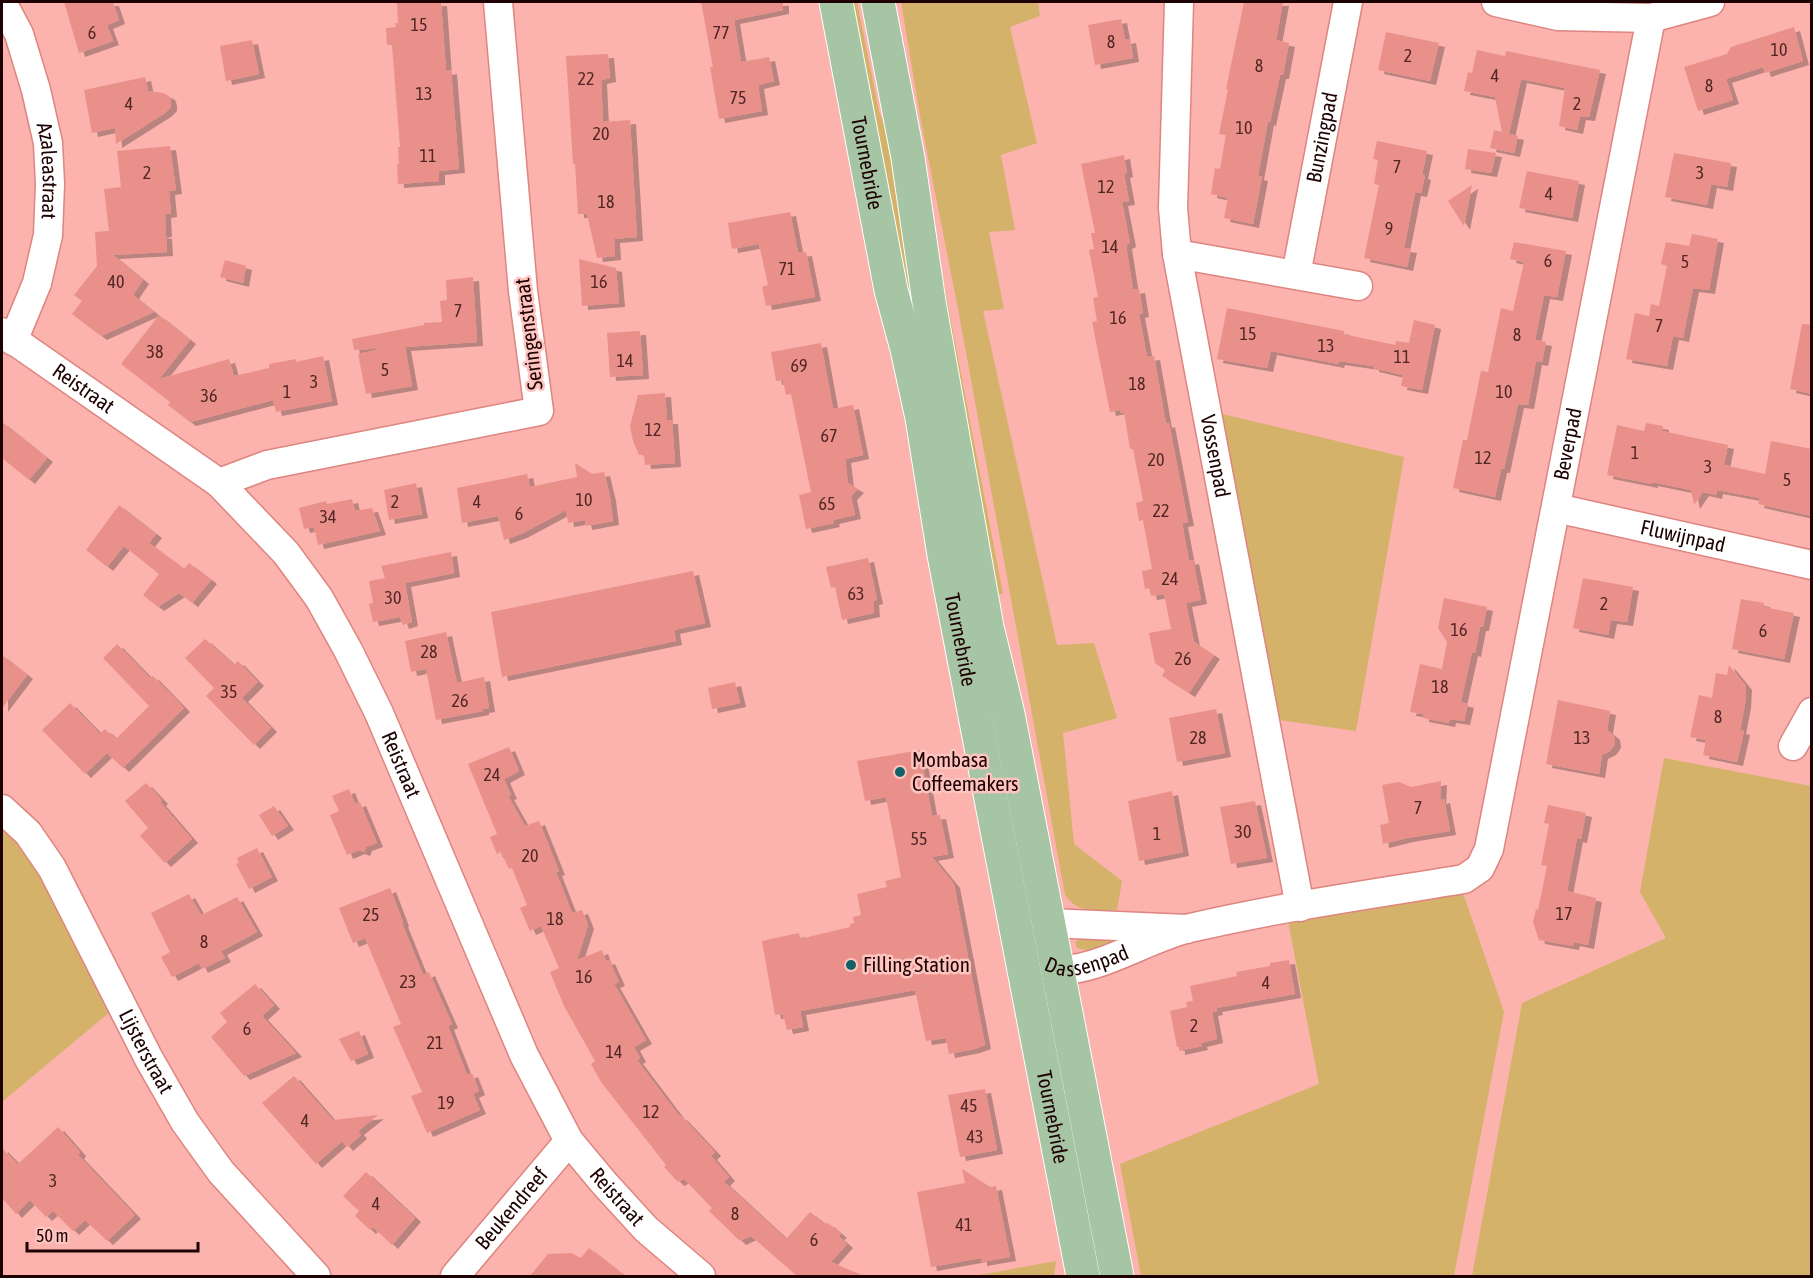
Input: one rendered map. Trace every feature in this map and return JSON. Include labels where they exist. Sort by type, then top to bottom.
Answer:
[{"type":"main road","name":"Tournebride","points":[[836,2],[891,290],[922,418],[944,555],[1083,1276]]},
{"type":"main road","name":"Tournebride","points":[[878,2],[908,159],[929,302],[987,627],[1008,714],[1117,1276]]},
{"type":"street","name":"Azaleastraat","points":[[2,2],[19,34],[36,90],[48,143],[50,184],[48,235],[37,283],[7,337]]},
{"type":"street","name":"Seringenstraat","points":[[219,483],[267,465],[539,411],[524,291],[498,2]]},
{"type":"street","name":"Vossenpad","points":[[1179,2],[1173,208],[1177,254],[1300,907]]},
{"type":"street","name":"Bunzingpad","points":[[1296,275],[1348,2]]},
{"type":"street","points":[[1496,2],[1558,16],[1651,18],[1710,2]]},
{"type":"street","name":"Beverpad","points":[[1480,868],[1489,849],[1651,18]]},
{"type":"street","points":[[1177,254],[1359,286]]},
{"type":"street","name":"Reistraat","points":[[7,337],[219,483],[286,553],[319,598],[379,713],[524,1055],[569,1141],[604,1184],[646,1229],[701,1276]]},
{"type":"street","name":"Fluwijnpad","points":[[1556,508],[1812,565]]},
{"type":"street","points":[[1793,746],[1812,712]]},
{"type":"street","name":"Lijsterstraat","points":[[2,809],[28,833],[52,868],[148,1059],[185,1122],[221,1172],[316,1276]]},
{"type":"street","name":"Dassenpad","points":[[1187,929],[1049,922],[1020,947],[1058,968],[1073,969],[1187,929],[1464,879],[1480,868]]},
{"type":"street","name":"Beukendreef","points":[[455,1276],[569,1141]]},
{"type":"shaded area","points":[[845,2],[857,2],[879,111],[902,175],[919,305],[906,306]]},
{"type":"shaded area","points":[[901,2],[1038,2],[1040,16],[1010,27],[1037,143],[1001,155],[1015,230],[989,232],[1004,309],[983,311],[1057,645],[1094,643],[1117,718],[1063,733],[1074,844],[1122,881],[1117,910],[1081,908],[1065,895],[959,314],[920,116]]},
{"type":"shaded area","points":[[936,242],[1003,594],[996,594],[938,286]]},
{"type":"shaded area","points":[[1222,414],[1404,457],[1356,731],[1279,720]]},
{"type":"shaded area","points":[[1664,758],[1811,786],[1811,1276],[1472,1276],[1522,1003],[1666,938],[1640,892]]},
{"type":"shaded area","points":[[2,826],[26,848],[110,1012],[2,1102]]},
{"type":"shaded area","points":[[1461,887],[1504,1012],[1454,1276],[1141,1276],[1120,1164],[1319,1084],[1288,921]]},
{"type":"shaded area","points":[[1136,933],[1102,950],[1077,948],[1075,942],[1082,937]]},
{"type":"shaded area","points":[[1056,1261],[1054,1276],[974,1276]]},
{"type":"building","points":[[64,2],[113,2],[119,20],[107,25],[113,41],[79,53]]},
{"type":"building","points":[[397,2],[441,2],[446,71],[451,70],[459,169],[439,171],[439,181],[398,184],[397,165],[399,164],[398,147],[400,147],[392,45],[387,45],[386,28],[396,27],[395,23],[398,23]]},
{"type":"building","points":[[701,2],[783,2],[783,10],[734,20],[741,62],[769,57],[774,81],[758,85],[762,111],[719,119],[710,67],[713,67]]},
{"type":"building","points":[[1244,2],[1283,2],[1276,40],[1289,43],[1283,75],[1280,75],[1270,122],[1268,121],[1258,176],[1262,177],[1253,224],[1224,218],[1228,198],[1211,194],[1215,168],[1220,169],[1226,135],[1219,134]]},
{"type":"building","points":[[1121,19],[1125,40],[1130,39],[1133,58],[1095,65],[1088,25]]},
{"type":"building","points":[[1794,27],[1803,61],[1765,73],[1763,67],[1726,79],[1733,100],[1698,111],[1684,67],[1727,54],[1731,47]]},
{"type":"building","points":[[1386,32],[1439,43],[1430,81],[1378,70]]},
{"type":"building","points":[[252,40],[259,74],[226,81],[220,46]]},
{"type":"building","points":[[1477,50],[1505,56],[1506,51],[1600,70],[1589,117],[1580,116],[1577,130],[1559,126],[1565,88],[1521,79],[1509,134],[1518,136],[1514,153],[1490,148],[1494,130],[1502,132],[1495,97],[1464,91],[1468,72],[1472,73]]},
{"type":"building","points":[[608,54],[610,78],[601,80],[603,122],[630,120],[637,237],[614,239],[615,256],[597,258],[587,214],[578,214],[566,56]]},
{"type":"building","points":[[145,77],[148,91],[169,96],[171,107],[116,144],[115,128],[92,133],[84,90]]},
{"type":"building","points":[[1377,141],[1427,151],[1421,193],[1415,192],[1404,248],[1411,249],[1407,267],[1364,258],[1379,185],[1374,184],[1378,160],[1373,159]]},
{"type":"building","points":[[170,146],[176,190],[169,191],[171,213],[165,214],[166,233],[160,234],[166,235],[167,252],[113,255],[143,280],[133,295],[154,312],[101,336],[72,314],[82,301],[74,295],[97,266],[95,232],[109,231],[104,189],[121,187],[117,151]]},
{"type":"building","points":[[1468,149],[1496,153],[1491,173],[1465,169]]},
{"type":"building","points":[[1674,153],[1731,163],[1727,187],[1711,184],[1707,205],[1665,197]]},
{"type":"building","points":[[1124,155],[1127,173],[1124,174],[1129,201],[1122,202],[1130,243],[1126,245],[1133,290],[1139,289],[1143,313],[1139,314],[1147,357],[1154,356],[1166,424],[1169,423],[1188,522],[1182,523],[1189,561],[1193,560],[1201,600],[1186,603],[1194,642],[1214,655],[1189,693],[1162,676],[1165,670],[1155,663],[1149,633],[1171,629],[1164,594],[1151,596],[1149,588],[1145,589],[1142,571],[1152,569],[1143,520],[1139,521],[1136,503],[1143,501],[1133,449],[1130,449],[1124,412],[1121,413],[1120,410],[1110,412],[1092,322],[1097,321],[1093,298],[1098,297],[1089,250],[1094,249],[1091,233],[1095,233],[1081,164]]},
{"type":"building","points":[[1527,171],[1579,181],[1572,218],[1519,208]]},
{"type":"building","points":[[1472,185],[1464,226],[1448,201]]},
{"type":"building","points":[[790,212],[798,253],[806,252],[815,297],[766,306],[762,287],[768,285],[759,244],[732,249],[728,223]]},
{"type":"building","points":[[1692,234],[1718,239],[1709,290],[1693,288],[1683,338],[1673,336],[1667,366],[1626,359],[1635,313],[1649,316],[1651,304],[1659,306],[1667,266],[1661,264],[1666,242],[1689,246]]},
{"type":"building","points":[[1514,242],[1566,251],[1557,297],[1544,295],[1535,340],[1546,342],[1542,362],[1536,361],[1528,405],[1518,404],[1504,469],[1501,469],[1495,497],[1453,488],[1463,440],[1467,440],[1481,371],[1488,372],[1501,308],[1513,311],[1524,262],[1510,259]]},
{"type":"building","points":[[579,259],[616,268],[619,303],[582,306]]},
{"type":"building","points":[[225,260],[246,266],[243,283],[220,277]]},
{"type":"building","points":[[473,277],[477,342],[405,347],[412,386],[366,394],[358,354],[385,348],[354,350],[352,339],[424,325],[424,323],[442,322],[440,301],[447,300],[446,280]]},
{"type":"building","points":[[1227,308],[1344,331],[1344,334],[1395,345],[1396,341],[1409,343],[1414,320],[1435,325],[1422,390],[1401,386],[1403,375],[1373,368],[1373,366],[1339,361],[1338,364],[1271,351],[1267,368],[1217,359]]},
{"type":"building","points":[[159,315],[190,340],[159,379],[229,359],[234,376],[269,368],[269,364],[296,359],[296,362],[323,356],[332,401],[276,412],[273,400],[190,422],[168,405],[170,402],[121,364]]},
{"type":"building","points":[[1802,324],[1812,325],[1812,394],[1790,389]]},
{"type":"building","points":[[640,331],[643,375],[610,377],[607,333]]},
{"type":"building","points":[[821,343],[833,409],[853,405],[863,455],[845,459],[848,483],[858,489],[851,496],[855,515],[833,520],[834,523],[806,529],[799,495],[811,492],[791,394],[786,395],[783,380],[776,381],[771,352]]},
{"type":"building","points":[[665,393],[667,420],[672,420],[675,463],[645,465],[644,455],[639,455],[630,426],[638,395]]},
{"type":"building","points":[[2,422],[47,458],[29,480],[2,458]]},
{"type":"building","points":[[1646,423],[1663,426],[1662,431],[1728,445],[1724,465],[1765,474],[1771,441],[1812,449],[1812,516],[1758,504],[1760,498],[1717,490],[1716,495],[1703,492],[1694,505],[1691,490],[1607,475],[1617,425],[1644,431]]},
{"type":"building","points":[[575,463],[592,474],[604,472],[613,521],[586,526],[585,520],[568,523],[566,510],[521,534],[504,540],[498,516],[462,523],[457,488],[527,474],[530,487],[577,477]]},
{"type":"building","points":[[416,483],[422,514],[389,520],[384,490]]},
{"type":"building","points":[[352,499],[355,511],[372,508],[380,531],[318,545],[314,527],[304,529],[299,508],[326,501],[327,504]]},
{"type":"building","points":[[119,505],[156,534],[149,543],[184,569],[189,563],[211,580],[192,603],[179,593],[158,607],[143,595],[159,574],[124,546],[107,567],[86,550]]},
{"type":"building","points":[[451,552],[454,573],[405,583],[412,622],[403,625],[400,617],[373,622],[369,604],[373,603],[369,581],[385,578],[381,566]]},
{"type":"building","points":[[868,558],[877,600],[873,601],[874,613],[842,620],[835,587],[831,588],[826,567]]},
{"type":"building","points":[[693,571],[705,623],[674,630],[676,641],[502,677],[491,612]]},
{"type":"building","points":[[1583,578],[1633,587],[1627,622],[1611,620],[1608,635],[1573,628]]},
{"type":"building","points":[[1444,598],[1487,607],[1475,653],[1472,652],[1461,702],[1468,704],[1464,721],[1450,719],[1449,723],[1423,718],[1423,714],[1410,712],[1420,664],[1442,669],[1447,642],[1438,628]]},
{"type":"building","points":[[1741,599],[1764,603],[1764,607],[1794,613],[1784,659],[1732,649]]},
{"type":"building","points":[[446,632],[457,683],[484,677],[489,708],[436,720],[426,669],[411,672],[405,641]]},
{"type":"building","points":[[205,639],[234,665],[238,661],[258,682],[242,698],[271,728],[254,745],[206,696],[214,688],[185,658]]},
{"type":"building","points":[[117,644],[184,708],[123,768],[107,753],[85,774],[42,730],[70,703],[100,734],[105,729],[116,739],[149,706],[103,658]]},
{"type":"building","points":[[2,655],[27,675],[2,708]]},
{"type":"building","points":[[1729,665],[1746,686],[1740,730],[1744,731],[1737,762],[1703,755],[1706,740],[1690,737],[1699,695],[1712,698],[1716,673],[1727,675]]},
{"type":"building","points":[[735,682],[740,703],[712,709],[708,688]]},
{"type":"building","points":[[1558,700],[1610,711],[1607,730],[1614,736],[1615,744],[1610,751],[1602,755],[1599,774],[1546,764]]},
{"type":"building","points":[[1216,709],[1225,753],[1177,762],[1169,718]]},
{"type":"building","points":[[509,747],[519,771],[504,779],[511,795],[508,796],[525,826],[539,821],[559,871],[556,872],[572,913],[582,910],[588,925],[577,960],[602,950],[606,961],[609,960],[619,982],[614,984],[646,1040],[634,1047],[640,1058],[637,1060],[680,1117],[715,1152],[711,1156],[729,1177],[724,1182],[786,1239],[810,1212],[825,1224],[828,1223],[841,1234],[838,1236],[847,1244],[831,1262],[864,1276],[797,1276],[751,1236],[740,1241],[709,1211],[712,1208],[684,1179],[678,1182],[664,1167],[666,1165],[601,1082],[591,1064],[595,1061],[564,1006],[550,972],[559,968],[541,926],[530,931],[520,908],[527,905],[512,868],[509,869],[501,852],[497,854],[490,837],[497,834],[468,764]]},
{"type":"building","points":[[920,750],[932,816],[940,815],[948,854],[932,857],[954,884],[985,1045],[949,1054],[946,1038],[926,1041],[915,990],[800,1011],[803,1027],[787,1030],[783,1014],[775,1015],[762,941],[799,933],[800,939],[850,927],[850,924],[854,923],[853,917],[861,915],[857,894],[887,887],[885,881],[901,877],[886,797],[865,801],[857,761]]},
{"type":"building","points":[[1441,781],[1440,800],[1444,799],[1450,831],[1383,844],[1380,825],[1389,823],[1382,785],[1399,782],[1411,787]]},
{"type":"building","points":[[146,783],[192,839],[165,863],[140,836],[148,828],[125,801]]},
{"type":"building","points":[[349,789],[355,804],[360,802],[377,843],[366,847],[364,852],[359,850],[347,855],[330,815],[339,811],[332,796]]},
{"type":"building","points":[[1172,791],[1183,852],[1139,861],[1128,801]]},
{"type":"building","points":[[1255,801],[1267,858],[1231,864],[1220,807]]},
{"type":"building","points":[[1548,805],[1586,813],[1581,839],[1577,838],[1567,891],[1596,898],[1588,945],[1574,942],[1573,946],[1539,940],[1533,922],[1536,909],[1538,910],[1547,866],[1541,865],[1549,824],[1544,823]]},
{"type":"building","points":[[274,806],[288,826],[272,836],[259,815]]},
{"type":"building","points":[[257,848],[272,877],[249,889],[236,864],[239,863],[237,858]]},
{"type":"building","points":[[390,888],[423,975],[429,972],[452,1024],[448,1026],[467,1075],[472,1073],[479,1091],[473,1094],[480,1110],[427,1133],[411,1096],[422,1092],[393,1027],[401,1024],[365,938],[353,943],[339,908]]},
{"type":"building","points":[[189,894],[201,915],[237,897],[257,932],[221,951],[225,958],[202,969],[199,963],[172,977],[161,957],[170,952],[151,913]]},
{"type":"building","points":[[1289,960],[1295,994],[1216,1008],[1217,1011],[1212,1012],[1217,1039],[1201,1043],[1202,1046],[1179,1051],[1170,1011],[1187,1007],[1186,1002],[1193,1001],[1190,986],[1237,976],[1236,972]]},
{"type":"building","points":[[255,984],[274,1005],[262,1016],[296,1053],[244,1076],[211,1037],[227,1022],[220,1013]]},
{"type":"building","points":[[359,1031],[368,1054],[351,1061],[339,1039]]},
{"type":"building","points":[[294,1076],[333,1120],[378,1115],[358,1131],[361,1135],[347,1147],[342,1141],[316,1164],[262,1103]]},
{"type":"building","points":[[985,1089],[997,1150],[960,1157],[948,1095]]},
{"type":"building","points":[[58,1127],[80,1152],[78,1155],[135,1215],[107,1241],[85,1220],[73,1231],[53,1211],[46,1217],[30,1200],[16,1214],[2,1198],[2,1148],[18,1164]]},
{"type":"building","points":[[962,1169],[990,1187],[996,1186],[1010,1257],[981,1262],[981,1258],[931,1267],[917,1192],[965,1183]]},
{"type":"building","points":[[366,1172],[415,1218],[392,1245],[373,1227],[370,1230],[355,1216],[359,1211],[343,1196]]},
{"type":"building","points":[[589,1248],[625,1276],[530,1276],[548,1254],[571,1253],[581,1258]]},
{"type":"place","name":"Mombasa Coffeemakers","points":[[900,772]]},
{"type":"place","name":"Filling Station","points":[[851,965]]}]
